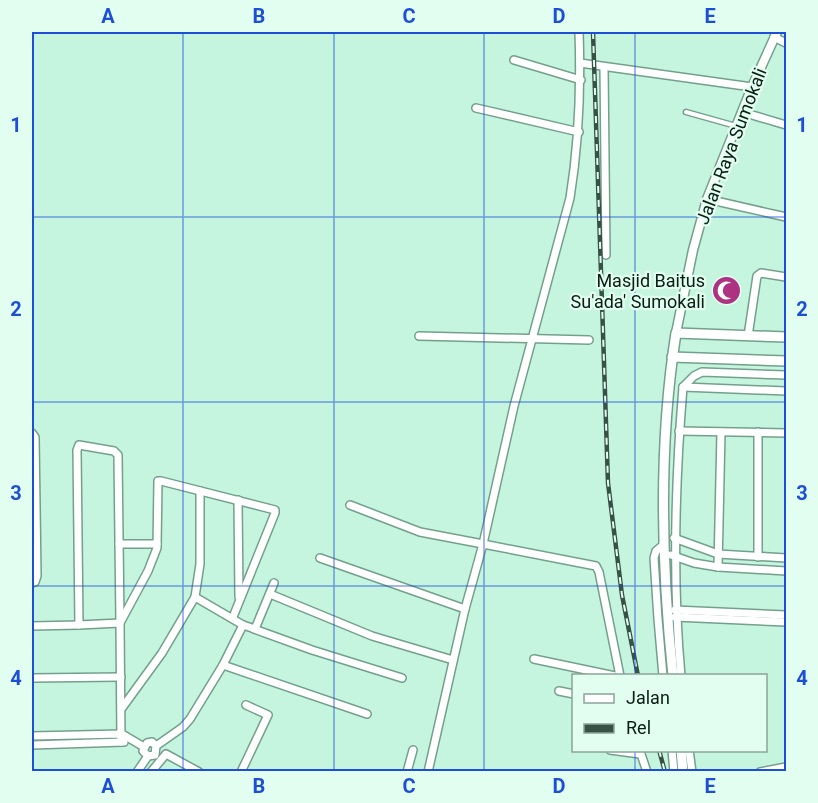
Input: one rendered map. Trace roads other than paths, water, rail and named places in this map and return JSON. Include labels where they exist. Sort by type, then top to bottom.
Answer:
[{"type":"main road","points":[[673,674],[663,553],[663,476],[672,357],[676,333],[786,336]]},
{"type":"main road","points":[[672,357],[786,361]]},
{"type":"main road","points":[[681,752],[683,771]]},
{"type":"street","points":[[428,771],[514,406],[570,198],[579,132],[581,80],[579,32]]},
{"type":"street","points":[[776,34],[786,43]]},
{"type":"street","name":"Jalan Raya Sumokali","points":[[676,333],[693,250],[707,199],[776,34]]},
{"type":"street","points":[[514,60],[581,80]]},
{"type":"street","points":[[580,63],[752,87]]},
{"type":"street","points":[[604,66],[606,255]]},
{"type":"street","points":[[476,108],[579,132]]},
{"type":"street","points":[[742,112],[786,125]]},
{"type":"street","points":[[707,199],[786,217]]},
{"type":"street","points":[[748,336],[756,276],[761,273],[786,277]]},
{"type":"street","points":[[419,336],[589,340]]},
{"type":"street","points":[[681,674],[675,614],[674,538],[683,387],[694,376],[702,372],[786,375]]},
{"type":"street","points":[[683,387],[786,391]]},
{"type":"street","points":[[669,396],[682,397]]},
{"type":"street","points":[[679,431],[786,433]]},
{"type":"street","points":[[718,567],[721,432]]},
{"type":"street","points":[[758,432],[758,557]]},
{"type":"street","points":[[32,433],[35,437],[37,576],[32,583]]},
{"type":"street","points":[[79,625],[77,450],[79,445],[114,451],[118,455],[121,742]]},
{"type":"street","points":[[120,623],[155,556],[158,482],[161,481],[273,509],[275,512],[233,617]]},
{"type":"street","points":[[122,708],[162,653],[195,597],[200,556],[200,491]]},
{"type":"street","points":[[238,500],[238,602]]},
{"type":"street","points":[[350,505],[420,532],[596,567],[599,572],[620,674]]},
{"type":"street","points":[[674,538],[718,554],[786,558]]},
{"type":"street","points":[[119,544],[157,544]]},
{"type":"street","points":[[663,674],[654,558],[656,551],[694,563],[718,567],[786,571]]},
{"type":"street","points":[[320,558],[465,609]]},
{"type":"street","points":[[254,629],[274,584]]},
{"type":"street","points":[[270,594],[372,636],[453,660]]},
{"type":"street","points":[[195,597],[254,629],[402,678]]},
{"type":"street","points":[[675,614],[786,615]]},
{"type":"street","points":[[675,614],[786,622]]},
{"type":"street","points":[[32,626],[120,623]]},
{"type":"street","points":[[156,746],[187,723],[223,665],[243,624]]},
{"type":"street","points":[[534,659],[610,674]]},
{"type":"street","points":[[223,665],[367,714]]},
{"type":"street","points":[[32,678],[121,677]]},
{"type":"street","points":[[559,691],[572,694]]},
{"type":"street","points":[[241,771],[268,715],[246,705]]},
{"type":"street","points":[[93,734],[93,743]]},
{"type":"street","points":[[32,736],[122,734],[144,747]]},
{"type":"street","points":[[41,735],[42,744]]},
{"type":"street","points":[[71,735],[72,744]]},
{"type":"street","points":[[32,745],[132,740]]},
{"type":"street","points":[[137,771],[150,756],[157,752],[156,746],[150,742],[144,747]]},
{"type":"street","points":[[144,747],[143,751],[156,764]]},
{"type":"street","points":[[407,771],[413,750]]},
{"type":"street","points":[[640,752],[647,771]]},
{"type":"street","points":[[672,752],[674,771]]},
{"type":"street","points":[[689,752],[692,771]]},
{"type":"street","points":[[151,771],[165,755],[199,771]]},
{"type":"street","points":[[760,771],[786,767]]},
{"type":"lane","points":[[686,112],[736,126]]},
{"type":"railway","points":[[593,32],[608,483],[622,595],[638,674]]},
{"type":"railway","points":[[660,752],[665,772]]},
{"type":"place","name":"Masjid Baitus Su'ada' Sumokali","points":[[726,290]]}]
